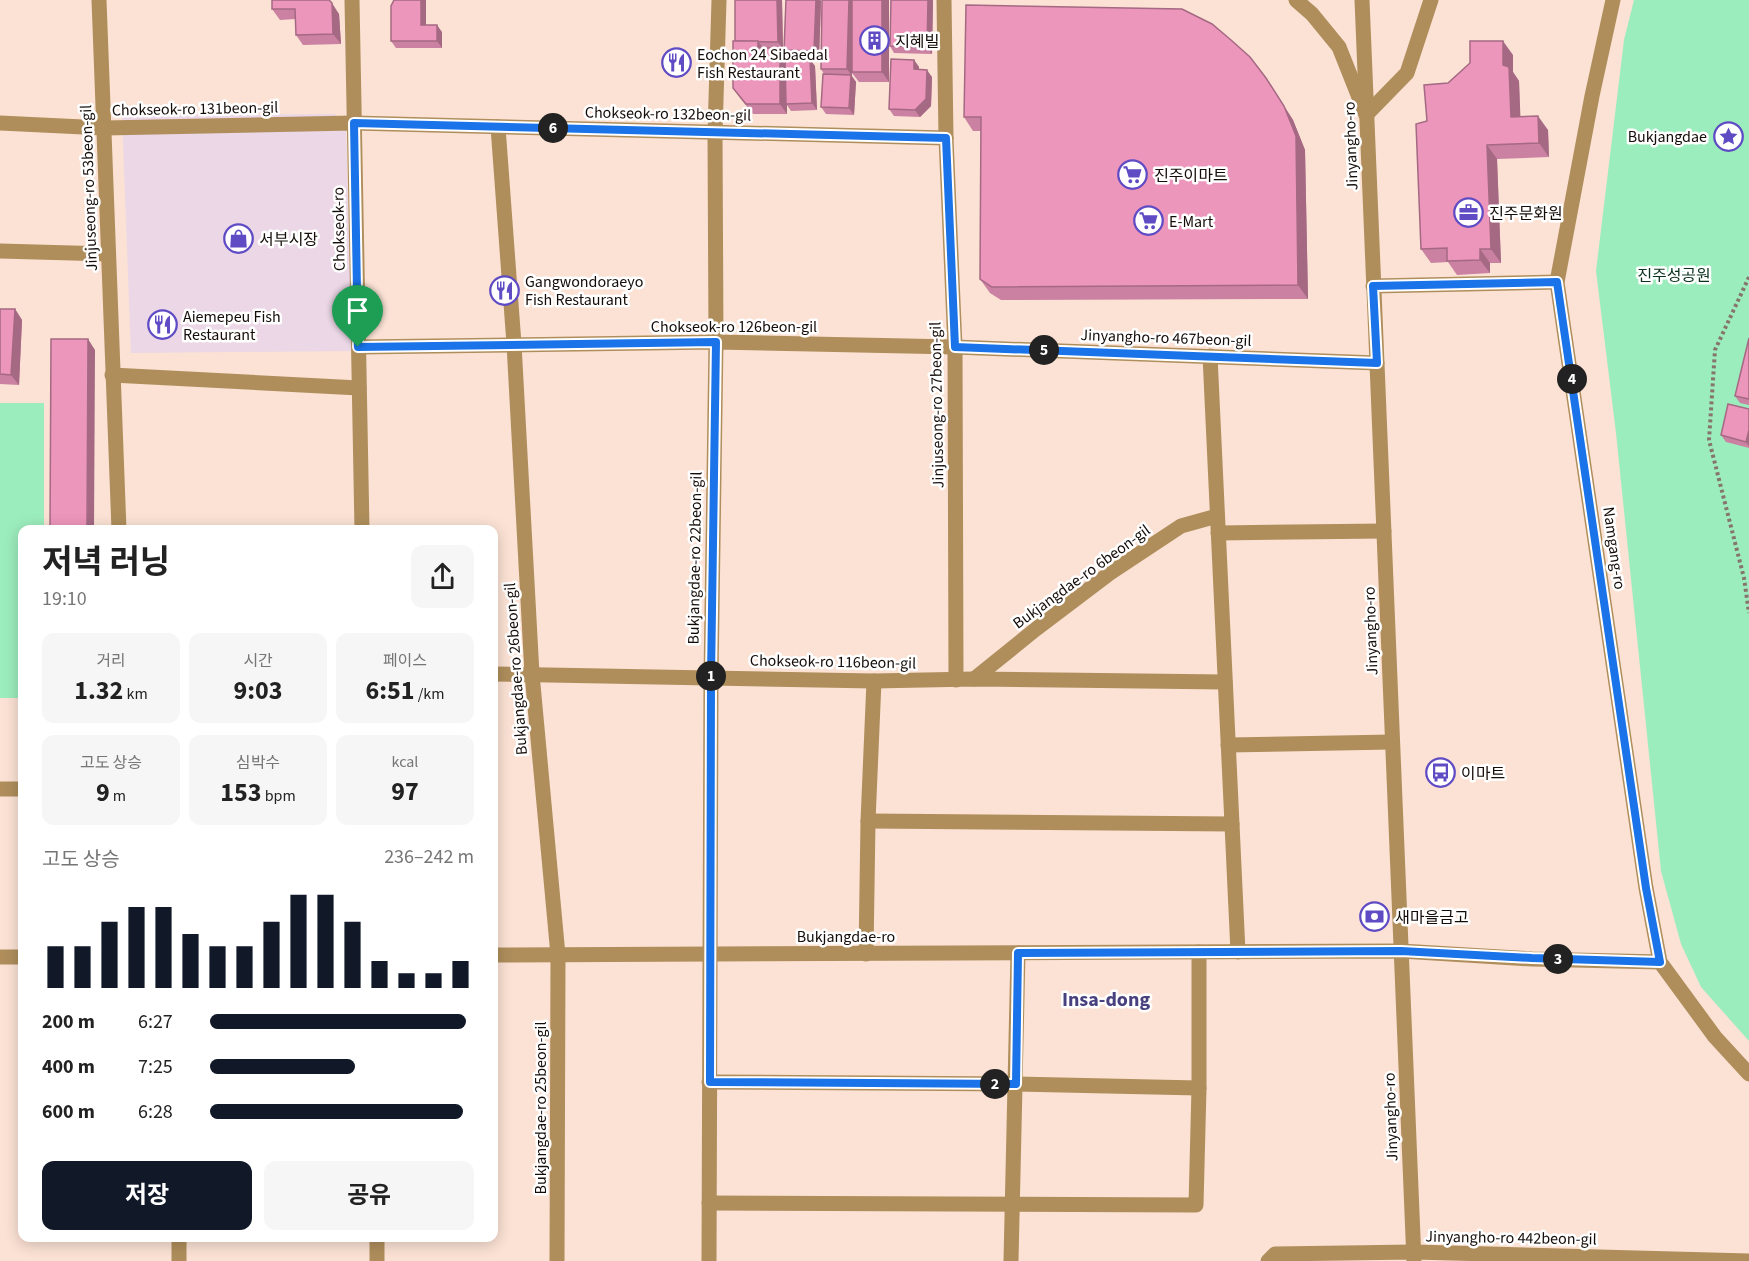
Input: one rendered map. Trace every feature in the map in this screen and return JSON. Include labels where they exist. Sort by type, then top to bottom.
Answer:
[{"type":"street","name":"Jinjuseong-ro 53beon-gil","points":[[99,0],[119,525]]},
{"type":"street","name":"Chokseok-ro","points":[[352,0],[362,525]]},
{"type":"street","name":"Bukjangdae-ro 22beon-gil","points":[[709,1261],[711,677],[716,342],[715,133],[719,0]]},
{"type":"street","name":"Jinjuseong-ro 27beon-gil","points":[[944,0],[946,138],[955,347],[956,680]]},
{"type":"street","points":[[1296,0],[1312,14],[1339,47],[1366,115],[1407,73],[1431,0]]},
{"type":"street","name":"Jinyangho-ro","points":[[1362,0],[1414,1257]]},
{"type":"street","name":"Namgang-ro","points":[[1613,0],[1592,96],[1557,282],[1644,876],[1660,962],[1715,1037],[1749,1074]]},
{"type":"street","name":"Chokseok-ro 131beon-gil","points":[[0,123],[104,128],[354,123]]},
{"type":"street","name":"Chokseok-ro 132beon-gil","points":[[354,123],[946,138]]},
{"type":"street","points":[[498,127],[514,344]]},
{"type":"street","points":[[0,251],[108,254]]},
{"type":"street","points":[[1373,286],[1557,282]]},
{"type":"street","name":"Chokseok-ro 126beon-gil","points":[[358,347],[716,342],[955,347]]},
{"type":"street","name":"Bukjangdae-ro 26beon-gil","points":[[514,344],[532,674],[558,955]]},
{"type":"street","name":"Jinyangho-ro 467beon-gil","points":[[955,347],[1377,363]]},
{"type":"street","points":[[1210,356],[1238,952]]},
{"type":"street","points":[[112,375],[359,388]]},
{"type":"street","name":"Bukjangdae-ro 6beon-gil","points":[[974,679],[1036,628],[1110,573],[1182,526],[1217,516]]},
{"type":"street","points":[[1218,533],[1384,531]]},
{"type":"street","name":"Chokseok-ro 116beon-gil","points":[[498,674],[874,681],[956,680]]},
{"type":"street","points":[[956,680],[1225,682]]},
{"type":"street","points":[[866,954],[868,820],[874,681]]},
{"type":"street","points":[[1228,745],[1392,742]]},
{"type":"street","points":[[0,789],[18,789]]},
{"type":"street","points":[[868,820],[1232,824]]},
{"type":"street","name":"Bukjangdae-ro","points":[[498,955],[1401,951],[1660,962]]},
{"type":"street","points":[[709,1203],[1196,1205],[1199,952]]},
{"type":"street","points":[[1011,1261],[1018,953]]},
{"type":"street","name":"Bukjangdae-ro 25beon-gil","points":[[557,1261],[558,955]]},
{"type":"street","points":[[0,957],[18,957]]},
{"type":"street","points":[[710,1082],[1199,1088]]},
{"type":"street","points":[[178,1242],[179,1261]]},
{"type":"street","points":[[377,1242],[377,1261]]},
{"type":"street","name":"Jinyangho-ro 442beon-gil","points":[[1268,1261],[1275,1254],[1749,1261]]},
{"type":"path","points":[[1749,277],[1716,350],[1709,440],[1744,578],[1749,613]]},
{"type":"shaded area","name":"서부시장","points":[[335,114],[346,126],[352,351],[131,353],[122,115]]},
{"type":"green space","name":"진주성공원","points":[[1634,0],[1749,0],[1749,1041],[1701,987],[1681,944],[1661,871],[1616,433],[1596,271],[1624,40]]},
{"type":"green space","points":[[0,403],[44,403],[44,525],[18,525],[18,698],[0,698]]},
{"type":"building","points":[[272,0],[329,0],[332,3],[333,34],[296,35],[295,9],[272,9]]},
{"type":"building","points":[[394,0],[421,0],[421,25],[437,25],[437,41],[391,41],[391,6]]},
{"type":"building","points":[[735,0],[777,0],[778,42],[735,41]]},
{"type":"building","points":[[786,0],[816,0],[814,51],[784,50]]},
{"type":"building","points":[[822,0],[849,0],[847,69],[821,69]]},
{"type":"building","name":"지혜빌","points":[[852,0],[882,0],[882,72],[852,72]]},
{"type":"building","points":[[891,0],[928,0],[927,47],[890,46]]},
{"type":"building","name":"E-Mart","points":[[966,5],[1182,9],[1212,24],[1231,40],[1250,57],[1266,78],[1284,106],[1296,136],[1298,285],[992,287],[980,279],[981,117],[964,117]]},
{"type":"building","points":[[733,41],[758,41],[758,48],[780,48],[780,104],[746,104],[733,88]]},
{"type":"building","points":[[1470,41],[1503,41],[1503,65],[1509,67],[1511,117],[1538,116],[1539,143],[1487,145],[1491,249],[1480,249],[1480,260],[1447,261],[1447,248],[1421,249],[1416,124],[1427,121],[1424,85],[1448,83],[1470,63]]},
{"type":"building","points":[[810,59],[812,103],[786,104],[785,60]]},
{"type":"building","points":[[891,59],[914,60],[914,69],[927,70],[926,99],[915,110],[889,109]]},
{"type":"building","points":[[823,74],[851,75],[849,108],[821,107]]},
{"type":"building","points":[[0,309],[15,309],[11,375],[0,374]]},
{"type":"building","points":[[1749,338],[1749,399],[1735,396]]},
{"type":"building","points":[[51,339],[88,339],[87,525],[50,525]]},
{"type":"building","points":[[1728,404],[1749,409],[1749,430],[1746,442],[1721,435]]},
{"type":"place","name":"지혜빌","points":[[874,41]]},
{"type":"place","name":"Eochon 24 Sibaedal Fish Restaurant","points":[[676,63]]},
{"type":"place","name":"Bukjangdae","points":[[1728,136]]},
{"type":"place","name":"진주이마트","points":[[1133,175]]},
{"type":"place","name":"진주문화원","points":[[1468,213]]},
{"type":"place","name":"E-Mart","points":[[1148,221]]},
{"type":"place","name":"서부시장","points":[[238,239]]},
{"type":"place","name":"Gangwondoraeyo Fish Restaurant","points":[[504,290]]},
{"type":"place","name":"Aiemepeu Fish Restaurant","points":[[162,325]]},
{"type":"place","name":"이마트","points":[[1440,773]]},
{"type":"place","name":"새마을금고","points":[[1374,917]]},
{"type":"district","name":"Insa-dong","points":[[1106,999]]},
{"type":"route","points":[[354,123],[946,138],[955,347],[1377,363],[1373,286],[1557,282],[1646,888],[1660,962],[1401,951],[1018,953],[1016,1084],[710,1082],[711,677],[716,342],[358,347],[354,123]]}]
